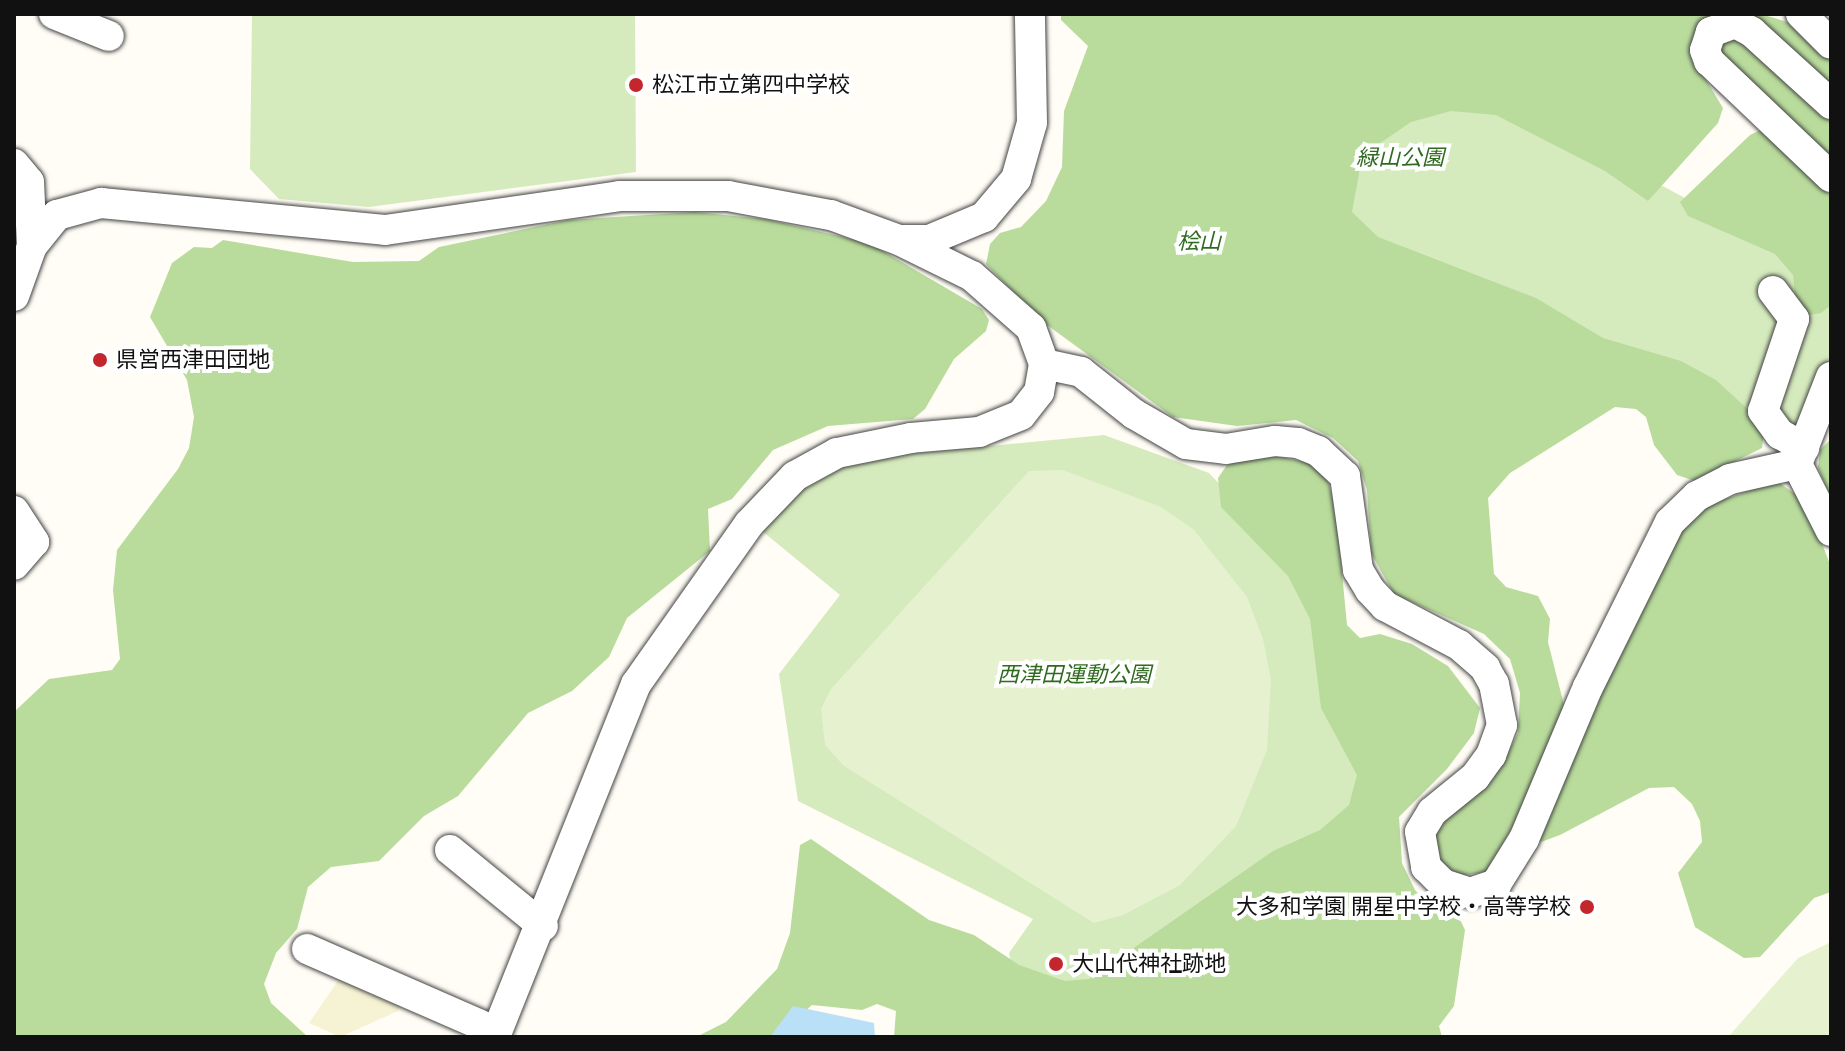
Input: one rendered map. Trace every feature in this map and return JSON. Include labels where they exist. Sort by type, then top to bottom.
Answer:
[{"type":"street","points":[[54,14],[109,36]]},
{"type":"street","points":[[899,240],[929,240],[984,217],[1016,179],[1032,123],[1030,14]]},
{"type":"street","points":[[1801,14],[1831,44]]},
{"type":"street","points":[[1831,104],[1752,32],[1735,23],[1711,32],[1705,50],[1709,61],[1831,177]]},
{"type":"street","points":[[14,164],[29,182],[21,266]]},
{"type":"street","points":[[21,266],[57,215],[101,203],[385,230],[565,202],[676,194],[786,203],[899,240],[997,293],[1031,328],[1044,364],[1032,403],[1002,427],[837,453],[795,476],[769,500],[636,684],[543,926],[496,1034],[307,949]]},
{"type":"street","points":[[1773,291],[1794,319],[1763,411],[1800,456],[1831,531]]},
{"type":"street","points":[[1044,364],[1081,372],[1134,414],[1186,444],[1226,449],[1275,441],[1298,443],[1318,451],[1345,476],[1358,570],[1370,590],[1385,606],[1459,645],[1485,668],[1494,684],[1502,725],[1491,755],[1475,777],[1432,812],[1420,832],[1426,867],[1443,884],[1470,893],[1496,884],[1524,839],[1588,687],[1670,522],[1697,496],[1730,479],[1800,456]]},
{"type":"street","points":[[1800,456],[1831,377]]},
{"type":"street","points":[[14,511],[34,542],[14,565]]},
{"type":"street","points":[[450,850],[543,926]]},
{"type":"shaded area","points":[[344,972],[403,999],[398,1011],[340,1037],[309,1023]]},
{"type":"green space","points":[[252,14],[635,14],[636,172],[369,207],[279,199],[250,169]]},
{"type":"green space","name":"桧山","points":[[1061,14],[1761,14],[1794,24],[1831,49],[1831,98],[1732,15],[1697,65],[1723,108],[1718,123],[1648,201],[1605,171],[1496,115],[1451,111],[1411,122],[1376,146],[1360,168],[1352,212],[1378,237],[1536,298],[1603,338],[1681,361],[1716,380],[1765,425],[1762,448],[1695,481],[1677,475],[1654,445],[1646,417],[1636,409],[1615,407],[1510,473],[1488,498],[1494,574],[1506,587],[1538,596],[1550,619],[1548,642],[1565,709],[1532,794],[1486,872],[1459,876],[1443,866],[1434,837],[1440,820],[1504,761],[1518,733],[1520,693],[1510,659],[1484,634],[1394,594],[1371,553],[1367,490],[1358,461],[1333,438],[1296,420],[1237,426],[1173,417],[1043,322],[986,264],[990,244],[1000,233],[1021,227],[1046,201],[1062,167],[1064,111],[1088,46],[1061,20]]},
{"type":"green space","points":[[1725,33],[1744,40],[1777,66],[1831,122],[1831,167],[1719,61],[1717,43]]},
{"type":"green space","name":"緑山公園","points":[[1389,40],[1831,276],[1831,353],[1804,429],[1800,432],[1305,224]]},
{"type":"green space","points":[[1763,129],[1831,196],[1831,305],[1821,313],[1809,315],[1796,306],[1793,275],[1775,254],[1688,216],[1680,202],[1750,135]]},
{"type":"green space","points":[[695,212],[765,219],[869,243],[982,309],[989,320],[986,331],[954,359],[925,409],[913,419],[828,426],[773,450],[732,499],[708,509],[710,551],[627,618],[609,657],[572,691],[528,713],[458,796],[424,816],[379,861],[331,867],[308,887],[297,929],[276,953],[264,984],[271,1003],[308,1037],[14,1037],[14,712],[49,679],[112,670],[120,659],[113,590],[117,550],[178,469],[189,448],[194,417],[187,380],[150,317],[172,263],[194,247],[212,248],[223,240],[353,262],[419,261],[439,247],[568,220]]},
{"type":"green space","name":"西津田運動公園","points":[[1104,435],[1209,473],[1286,554],[1325,614],[1364,809],[1095,987],[1014,979],[1009,953],[1033,919],[798,801],[779,674],[840,595],[762,531],[803,486],[831,468],[866,458]]},
{"type":"green space","points":[[1831,439],[1831,498],[1818,468],[1820,450]]},
{"type":"green space","points":[[1275,456],[1310,463],[1327,478],[1336,510],[1347,625],[1360,638],[1380,634],[1412,644],[1448,666],[1480,708],[1474,733],[1447,769],[1399,817],[1402,863],[1415,890],[1431,907],[1458,915],[1465,930],[1454,1006],[1439,1026],[1442,1037],[894,1037],[896,1011],[877,1004],[862,1010],[812,1005],[775,1037],[696,1037],[726,1022],[777,969],[790,933],[800,845],[811,839],[929,920],[974,935],[1019,965],[1065,981],[1089,979],[1273,851],[1320,830],[1349,805],[1357,775],[1321,708],[1310,619],[1288,576],[1221,507],[1218,478],[1227,465],[1248,457]]},
{"type":"green space","points":[[1063,470],[1161,507],[1194,530],[1247,597],[1263,639],[1271,680],[1267,750],[1236,826],[1180,885],[1123,915],[1094,923],[844,766],[825,745],[821,709],[831,689],[1029,471]]},
{"type":"green space","points":[[1777,481],[1806,502],[1831,567],[1831,892],[1814,898],[1760,957],[1744,958],[1695,927],[1678,873],[1702,842],[1700,821],[1692,804],[1674,787],[1649,788],[1560,835],[1541,842],[1535,837],[1630,622],[1679,529],[1702,507]]},
{"type":"green space","points":[[1831,942],[1831,1037],[1728,1037],[1798,958]]},
{"type":"water","points":[[793,1006],[874,1023],[875,1037],[770,1037]]},
{"type":"place","name":"松江市立第四中学校","points":[[636,85]]},
{"type":"place","name":"県営西津田団地","points":[[100,360]]},
{"type":"place","name":"大多和学園 開星中学校・高等学校","points":[[1587,907]]},
{"type":"place","name":"大山代神社跡地","points":[[1056,964]]}]
